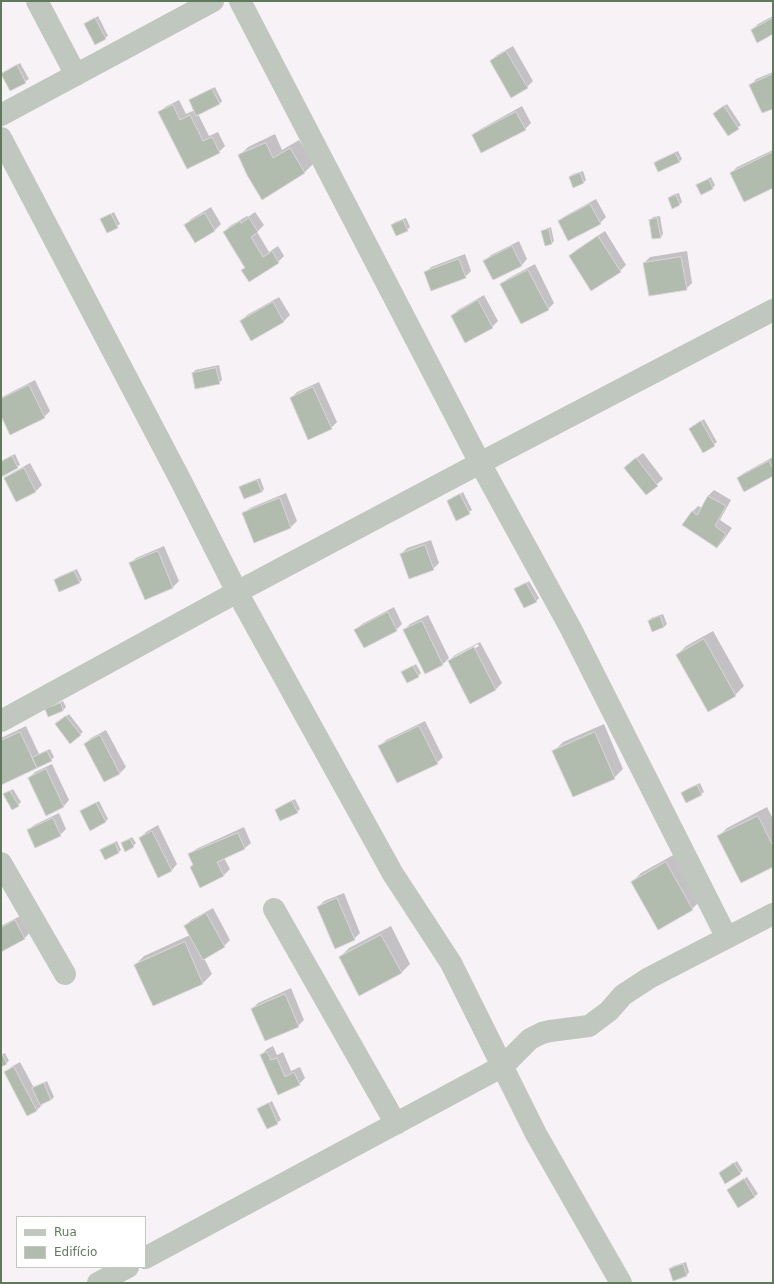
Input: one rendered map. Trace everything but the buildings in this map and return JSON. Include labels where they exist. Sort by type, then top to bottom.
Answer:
[{"type":"street","points":[[37,1],[76,75]]},
{"type":"street","points":[[1,115],[213,1]]},
{"type":"street","points":[[240,1],[480,463],[571,629],[727,938]]},
{"type":"street","points":[[1,138],[238,592],[393,874],[451,963],[536,1134],[621,1283]]},
{"type":"street","points":[[1,721],[480,463],[773,310]]},
{"type":"street","points":[[1,863],[65,974]]},
{"type":"street","points":[[274,909],[396,1124]]},
{"type":"street","points":[[146,1257],[503,1066],[530,1039],[550,1031],[589,1026],[609,1011],[623,995],[649,978],[773,914]]},
{"type":"street","points":[[98,1283],[126,1268]]}]
